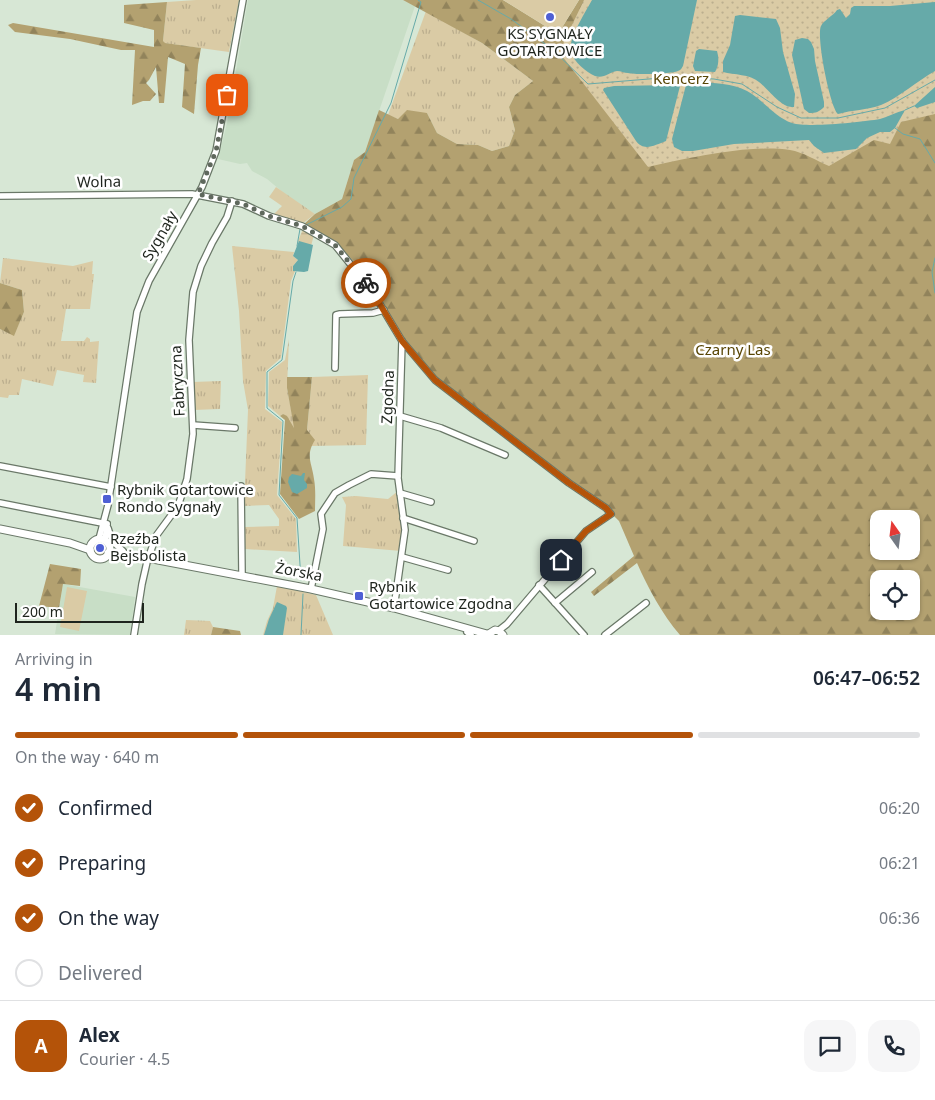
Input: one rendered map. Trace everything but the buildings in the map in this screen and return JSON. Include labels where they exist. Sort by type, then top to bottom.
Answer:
[{"type":"main road","points":[[0,529],[91,547],[102,540],[114,549],[104,557],[98,558],[93,555],[91,547]]},
{"type":"main road","name":"Żorska","points":[[114,549],[136,556]]},
{"type":"main road","name":"Żorska","points":[[114,549],[128,556],[149,558],[311,588],[394,608],[487,634]]},
{"type":"main road","name":"Żorska","points":[[454,626],[471,634]]},
{"type":"main road","points":[[487,634],[491,631],[501,634]]},
{"type":"street","name":"Sygnały","points":[[102,540],[132,339],[140,304],[151,278],[198,194],[216,151],[221,134],[243,0]]},
{"type":"street","name":"Wolna","points":[[0,196],[198,194]]},
{"type":"street","points":[[198,194],[243,204],[269,216],[302,226],[335,245],[372,291],[402,341],[435,380],[562,477],[606,508],[611,514],[586,531],[506,624],[501,634]]},
{"type":"street","name":"Fabryczna","points":[[134,635],[142,584],[149,558],[156,536],[176,511],[182,498],[193,443],[189,340],[192,299],[201,266],[227,217],[232,201]]},
{"type":"street","points":[[335,368],[336,315],[373,314],[384,310]]},
{"type":"street","name":"Zgodna","points":[[394,608],[405,530],[398,476],[402,341]]},
{"type":"street","points":[[400,416],[441,428],[504,455]]},
{"type":"street","points":[[193,425],[235,428]]},
{"type":"street","points":[[0,466],[111,487]]},
{"type":"street","points":[[311,588],[323,530],[321,514],[335,493],[371,474],[398,476]]},
{"type":"street","points":[[241,486],[242,575]]},
{"type":"street","points":[[400,492],[431,502]]},
{"type":"street","points":[[0,503],[105,524],[114,549]]},
{"type":"street","points":[[404,518],[474,541]]},
{"type":"street","points":[[402,557],[448,570]]},
{"type":"street","points":[[555,603],[592,572]]},
{"type":"street","points":[[539,585],[584,635]]},
{"type":"street","points":[[605,635],[646,603]]},
{"type":"shaded area","points":[[248,0],[403,0],[415,6],[365,152],[354,160],[342,199],[315,214],[291,199],[267,179],[252,171],[247,163],[240,164],[218,159],[227,123]]},
{"type":"shaded area","points":[[63,584],[135,597],[130,635],[55,634]]},
{"type":"green space","points":[[239,0],[229,52],[164,43],[167,2]]},
{"type":"green space","name":"Czarny Las","points":[[403,0],[503,0],[558,34],[579,0],[935,0],[935,635],[680,635],[656,600],[637,563],[594,596],[591,592],[634,556],[619,521],[606,508],[434,377],[403,338],[364,271],[335,243],[303,225],[315,214],[342,199],[354,160],[365,152],[379,110],[398,119],[407,110],[427,113],[437,133],[457,144],[478,145],[492,151],[509,146],[515,130],[509,107],[515,95],[533,81],[482,43]]},
{"type":"green space","name":"KS SYGNAŁY GOTARTOWICE","points":[[503,0],[579,0],[558,34]]},
{"type":"green space","name":"Kencerz","points":[[584,0],[935,0],[935,114],[901,122],[890,144],[874,140],[829,166],[795,151],[756,149],[719,153],[648,167],[559,52]]},
{"type":"green space","points":[[167,2],[163,41],[165,43],[201,48],[194,114],[182,107],[185,64],[168,57],[164,103],[159,103],[156,67],[146,83],[156,94],[150,101],[143,101],[132,105],[135,50],[121,50],[70,39],[15,32],[8,25],[13,23],[154,47],[154,30],[124,23],[124,5]]},
{"type":"green space","points":[[426,11],[482,43],[533,81],[515,95],[509,107],[515,130],[509,146],[492,151],[478,145],[457,144],[437,133],[427,113],[398,119],[388,115]]},
{"type":"green space","points":[[276,187],[315,214],[302,224],[273,215],[282,206],[269,197]]},
{"type":"green space","points":[[303,229],[314,235],[311,246],[299,243],[298,241]]},
{"type":"green space","points":[[232,246],[294,252],[293,256],[298,260],[293,266],[293,271],[295,271],[291,281],[281,358],[266,371],[265,409],[282,422],[277,495],[296,519],[297,552],[245,549],[245,527],[279,526],[279,519],[269,505],[244,506],[248,410],[243,381],[239,311]]},
{"type":"green space","points":[[3,258],[73,266],[93,261],[92,274],[94,274],[90,309],[66,309],[61,341],[84,341],[87,337],[90,339],[90,342],[99,341],[96,383],[83,382],[84,375],[57,370],[53,386],[22,379],[19,395],[9,395],[8,398],[0,397],[0,329],[14,335],[24,312],[22,290],[0,283]]},
{"type":"green space","points":[[0,283],[22,290],[24,312],[14,336],[0,329]]},
{"type":"green space","points":[[289,339],[287,388],[295,430],[283,414],[280,416],[268,406],[269,372],[285,360]]},
{"type":"green space","points":[[368,375],[366,445],[311,446],[307,430],[312,377]]},
{"type":"green space","points":[[287,377],[312,377],[307,430],[315,440],[310,451],[310,459],[315,483],[315,511],[299,519],[280,494],[285,420],[280,416],[283,414],[287,416],[294,428]]},
{"type":"green space","points":[[221,381],[220,409],[194,410],[192,382]]},
{"type":"green space","points":[[398,491],[402,526],[401,551],[343,546],[346,505],[342,497],[356,496],[388,499]]},
{"type":"green space","points":[[100,541],[105,543],[107,548],[105,553],[100,555],[95,553],[93,548],[95,543]]},
{"type":"green space","points":[[50,564],[81,569],[80,586],[63,584],[59,608],[39,606]]},
{"type":"green space","points":[[277,586],[316,595],[333,635],[263,635],[273,608]]},
{"type":"green space","points":[[67,587],[87,591],[79,631],[60,627]]},
{"type":"green space","points":[[186,620],[210,621],[213,627],[211,635],[184,635]]},
{"type":"green space","points":[[213,627],[240,631],[241,635],[211,635]]},
{"type":"water","points":[[592,0],[697,0],[681,69],[674,72],[653,74],[632,74],[617,71],[598,77],[584,69],[575,59],[571,52],[571,47],[578,26]]},
{"type":"water","points":[[935,2],[935,71],[895,98],[881,105],[838,114],[831,99],[822,56],[820,32],[822,24],[840,9],[846,18],[854,6],[890,6]]},
{"type":"water","points":[[735,16],[776,19],[780,28],[783,52],[795,94],[794,107],[789,107],[780,102],[755,79],[723,72],[723,61],[730,45]]},
{"type":"water","points":[[808,39],[814,49],[824,102],[824,107],[814,113],[809,113],[804,109],[792,55],[795,40]]},
{"type":"water","points":[[699,49],[717,51],[718,62],[715,72],[695,71],[693,66],[696,51]]},
{"type":"water","points":[[693,83],[716,83],[746,90],[781,118],[792,123],[810,125],[872,120],[905,110],[895,128],[890,132],[880,132],[867,138],[856,149],[824,153],[809,140],[734,144],[682,151],[674,147],[672,139],[686,85]]},
{"type":"water","points":[[614,86],[680,86],[666,141],[650,147],[643,146],[636,141],[603,90],[604,88]]},
{"type":"water","points":[[935,87],[935,102],[917,108],[914,106]]},
{"type":"water","points":[[299,241],[313,245],[308,271],[304,272],[293,271],[293,266],[298,260],[293,256]]},
{"type":"water","points":[[305,473],[304,480],[307,488],[297,494],[292,492],[288,482],[289,477],[292,474],[301,476]]},
{"type":"water","points":[[277,602],[287,608],[283,635],[264,635],[269,619]]},
{"type":"waterway","points":[[306,225],[342,207],[351,199],[354,178],[391,103],[421,2],[418,0]]},
{"type":"waterway","points":[[478,0],[511,19],[552,49],[588,84],[673,77],[714,79],[742,84],[777,107],[801,118],[838,118],[885,108],[935,80]]},
{"type":"waterway","points":[[905,110],[914,106]]},
{"type":"waterway","points":[[895,128],[903,134],[920,139],[935,163]]},
{"type":"waterway","points":[[297,246],[300,229]]},
{"type":"waterway","points":[[935,258],[932,272],[935,293]]},
{"type":"waterway","points":[[296,272],[293,281],[282,360],[267,372],[267,408],[283,421],[279,495],[297,518],[301,580]]},
{"type":"waterway","points":[[301,635],[303,594]]},
{"type":"way so far","points":[[227,95],[221,134],[205,182],[198,194],[243,204],[269,216],[302,226],[335,245],[366,283]]},
{"type":"place","name":"KS SYGNAŁY GOTARTOWICE","points":[[550,17]]},
{"type":"place","name":"Rybnik Gotartowice Rondo Sygnały","points":[[107,499]]},
{"type":"place","name":"Rzeźba Bejsbolista","points":[[100,548]]},
{"type":"place","name":"Rybnik Gotartowice Zgodna","points":[[359,596]]},
{"type":"route","points":[[366,283],[402,341],[435,380],[569,483],[606,508],[611,514],[586,531],[561,560]]}]
